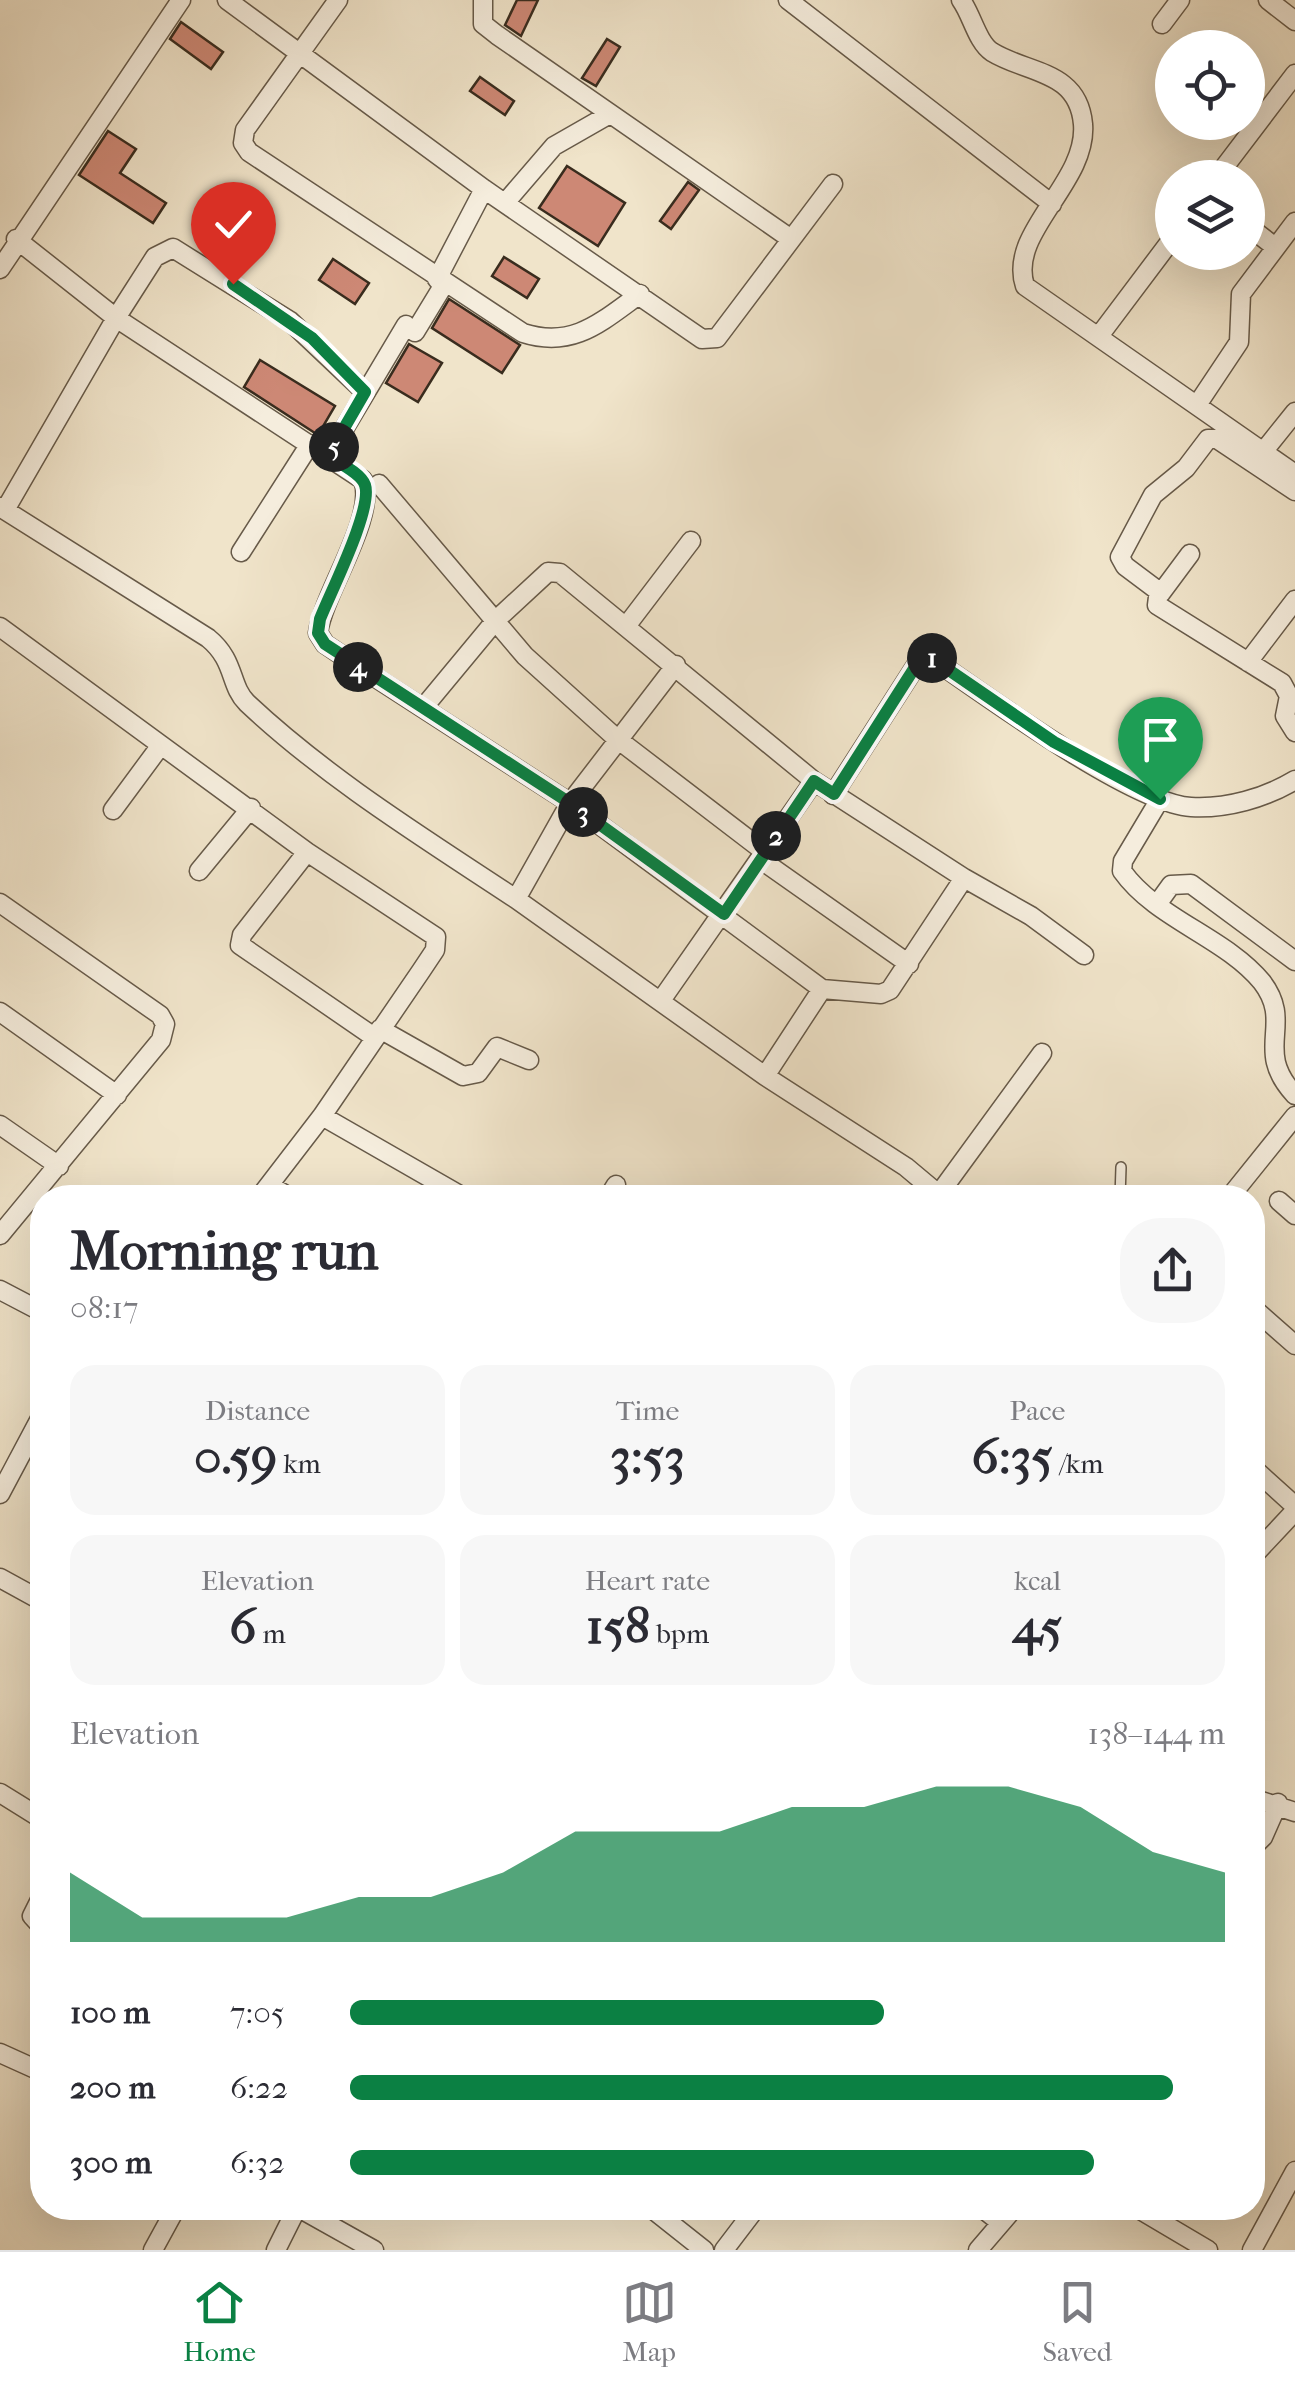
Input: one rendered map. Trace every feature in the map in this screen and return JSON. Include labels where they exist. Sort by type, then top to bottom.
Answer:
[{"type":"street","points":[[0,266],[181,0]]},
{"type":"street","points":[[227,0],[505,203],[710,341],[833,184]]},
{"type":"street","points":[[338,0],[245,130],[243,144],[260,160],[436,279],[522,332],[561,340],[588,331],[640,294]]},
{"type":"street","points":[[483,0],[483,24],[792,239]]},
{"type":"street","points":[[788,0],[1052,204]]},
{"type":"street","points":[[961,0],[992,52],[1061,80],[1082,112],[1081,154],[1027,248],[1020,271],[1025,286],[1295,474]]},
{"type":"street","points":[[1162,24],[1180,0]]},
{"type":"street","points":[[1268,0],[1295,21]]},
{"type":"street","points":[[1230,160],[1295,74]]},
{"type":"street","points":[[505,203],[554,146],[610,114]]},
{"type":"street","points":[[436,279],[484,188]]},
{"type":"street","points":[[1197,405],[1239,342],[1240,294],[1295,222]]},
{"type":"street","points":[[1265,238],[1276,246]]},
{"type":"street","points":[[16,239],[116,318],[363,480],[367,490],[318,633],[325,644],[570,803],[822,989],[881,994],[890,990],[964,878]]},
{"type":"street","points":[[365,392],[290,321],[173,248],[155,257],[2,508],[208,638],[228,659],[245,701],[354,791],[928,1185]]},
{"type":"street","points":[[1098,336],[1155,261]]},
{"type":"street","points":[[328,456],[365,392],[443,286],[436,279]]},
{"type":"street","points":[[1263,452],[1295,412]]},
{"type":"street","points":[[1161,593],[1125,566],[1120,557],[1153,495],[1186,468],[1208,439],[1217,439],[1295,491]]},
{"type":"street","points":[[241,552],[310,444]]},
{"type":"street","points":[[379,484],[525,656],[616,738],[762,856],[909,964]]},
{"type":"street","points":[[627,625],[691,540]]},
{"type":"street","points":[[1190,554],[1156,602],[1288,690],[1285,716],[1295,732]]},
{"type":"street","points":[[423,708],[496,620],[548,572],[571,579],[814,781],[964,878],[1031,916],[1084,956]]},
{"type":"street","points":[[1248,662],[1295,600]]},
{"type":"street","points":[[0,627],[307,852],[436,937],[435,950],[322,1116],[269,1185]]},
{"type":"street","points":[[834,794],[924,653],[1054,742],[1160,799],[1189,807],[1223,805],[1259,798],[1295,780]]},
{"type":"street","points":[[516,899],[570,803],[616,738],[676,665]]},
{"type":"street","points":[[113,810],[161,745]]},
{"type":"street","points":[[662,999],[814,781]]},
{"type":"street","points":[[1160,799],[1122,861],[1122,870],[1158,903],[1260,979],[1270,994],[1278,1038],[1272,1058],[1276,1075],[1295,1095]]},
{"type":"street","points":[[200,871],[251,808]]},
{"type":"street","points":[[307,852],[242,935],[240,945],[377,1033],[463,1076],[478,1073],[498,1046],[529,1060]]},
{"type":"street","points":[[1158,903],[1172,885],[1190,884],[1295,961]]},
{"type":"street","points":[[0,903],[160,1015],[165,1024],[161,1040],[43,1185]]},
{"type":"street","points":[[766,1076],[822,989]]},
{"type":"street","points":[[0,1012],[117,1095]]},
{"type":"street","points":[[949,1185],[1042,1054]]},
{"type":"street","points":[[322,1116],[442,1185]]},
{"type":"street","points":[[1239,1185],[1295,1116]]},
{"type":"street","points":[[0,1124],[59,1166]]},
{"type":"street","points":[[0,1235],[30,1200]]},
{"type":"street","points":[[1279,1201],[1295,1215]]},
{"type":"street","points":[[0,1290],[30,1306]]},
{"type":"street","points":[[1265,1318],[1295,1344]]},
{"type":"street","points":[[0,1494],[30,1440]]},
{"type":"street","points":[[1265,1479],[1295,1508],[1265,1542]]},
{"type":"street","points":[[0,1578],[30,1594]]},
{"type":"street","points":[[0,1793],[30,1812]]},
{"type":"street","points":[[1265,1800],[1295,1812]]},
{"type":"street","points":[[1265,1832],[1278,1803]]},
{"type":"street","points":[[0,2053],[30,2067]]},
{"type":"street","points":[[1252,2250],[1295,2170]]},
{"type":"street","points":[[161,2247],[171,2220]]},
{"type":"street","points":[[276,2250],[292,2220]]},
{"type":"street","points":[[320,2220],[374,2250]]},
{"type":"street","points":[[665,2220],[704,2250]]},
{"type":"street","points":[[724,2250],[747,2220]]},
{"type":"street","points":[[997,2220],[1001,2223]]},
{"type":"street","points":[[978,2250],[1004,2220]]},
{"type":"street","points":[[1157,2220],[1208,2250]]},
{"type":"lane","points":[[1120,1185],[1121,1167]]},
{"type":"building","points":[[517,0],[538,0],[521,36],[505,25]]},
{"type":"building","points":[[181,22],[223,52],[211,69],[170,39]]},
{"type":"building","points":[[607,39],[620,47],[596,86],[582,78]]},
{"type":"building","points":[[480,77],[514,101],[505,115],[470,91]]},
{"type":"building","points":[[108,131],[136,149],[120,173],[166,203],[153,223],[79,175]]},
{"type":"building","points":[[567,166],[625,203],[598,246],[539,208]]},
{"type":"building","points":[[688,182],[699,190],[671,229],[660,221]]},
{"type":"building","points":[[504,257],[539,279],[527,298],[492,276]]},
{"type":"building","points":[[333,259],[369,283],[355,304],[319,280]]},
{"type":"building","points":[[449,299],[520,345],[502,373],[432,328]]},
{"type":"building","points":[[409,344],[442,363],[418,402],[386,383]]},
{"type":"building","points":[[260,360],[335,406],[318,435],[244,387]]},
{"type":"route","points":[[233,284],[312,338],[365,392],[328,456],[363,480],[367,490],[358,525],[320,619],[318,633],[325,644],[570,803],[724,914],[814,781],[834,794],[924,653],[1054,742],[1160,799]]}]
